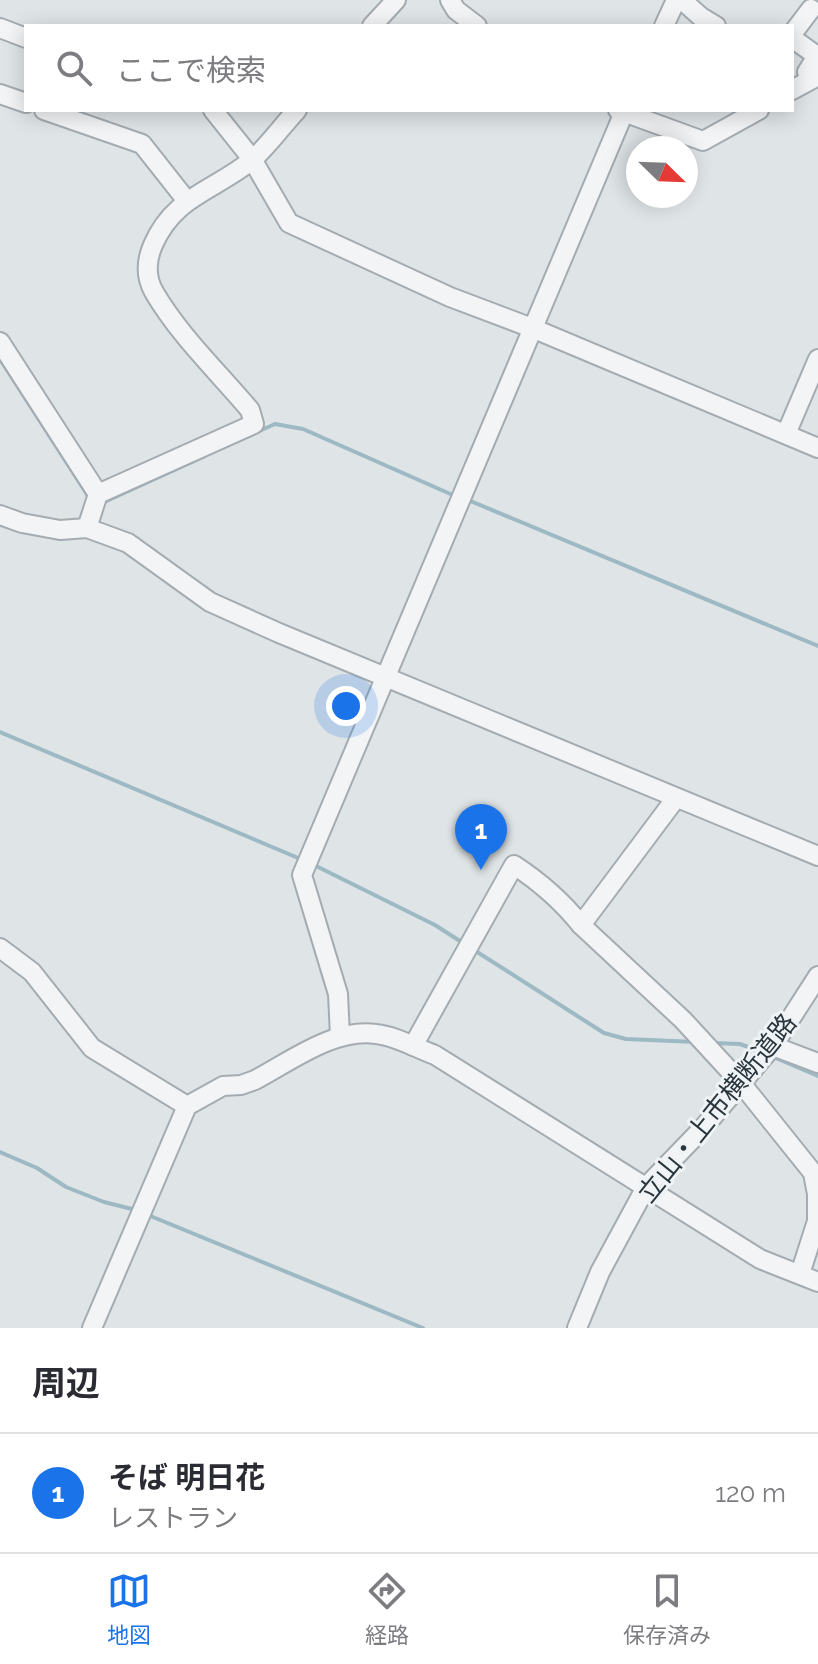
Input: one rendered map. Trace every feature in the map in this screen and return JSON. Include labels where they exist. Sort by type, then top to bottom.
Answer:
[{"type":"street","points":[[374,24],[396,0]]},
{"type":"street","points":[[450,0],[456,10],[474,24]]},
{"type":"street","points":[[665,24],[676,0]]},
{"type":"street","points":[[682,0],[713,24]]},
{"type":"street","points":[[794,33],[811,9]]},
{"type":"street","points":[[0,28],[24,37]]},
{"type":"street","points":[[794,38],[817,55],[807,72],[814,77],[794,89]]},
{"type":"street","points":[[0,94],[24,102]]},
{"type":"street","points":[[50,112],[142,144],[187,201]]},
{"type":"street","points":[[215,112],[252,159],[289,223],[450,297],[532,328],[818,448]]},
{"type":"street","points":[[87,528],[98,494],[254,424],[250,410],[153,291],[147,276],[148,257],[162,224],[187,201],[252,159],[295,112]]},
{"type":"street","points":[[340,1036],[338,994],[302,875],[622,112]]},
{"type":"street","points":[[625,112],[703,141],[755,112]]},
{"type":"street","points":[[0,342],[98,494]]},
{"type":"street","points":[[786,434],[818,359]]},
{"type":"street","points":[[0,515],[22,523],[60,530],[87,528],[128,543],[210,602],[385,678],[818,856]]},
{"type":"street","points":[[581,925],[676,798]]},
{"type":"street","points":[[413,1046],[514,865],[551,892],[581,925],[683,1020],[741,1083],[813,1173],[817,1221],[800,1274]]},
{"type":"street","points":[[0,948],[32,972],[92,1048],[187,1106]]},
{"type":"street","name":"立山・上市横断道路","points":[[577,1328],[600,1272],[646,1187],[768,1052],[818,976]]},
{"type":"street","points":[[92,1328],[187,1106],[223,1086],[255,1080],[340,1036],[374,1033],[435,1055],[760,1259],[818,1282]]},
{"type":"street","points":[[768,1052],[818,1063]]},
{"type":"waterway","points":[[0,359],[90,499]]},
{"type":"waterway","points":[[257,432],[275,424],[303,429],[455,496]]},
{"type":"waterway","points":[[100,504],[205,456]]},
{"type":"waterway","points":[[468,500],[818,646]]},
{"type":"waterway","points":[[0,732],[303,860]]},
{"type":"waterway","points":[[312,864],[435,925],[463,943]]},
{"type":"waterway","points":[[474,950],[604,1033],[626,1039],[696,1042]]},
{"type":"waterway","points":[[713,1043],[740,1044],[759,1051]]},
{"type":"waterway","points":[[771,1056],[818,1076]]},
{"type":"waterway","points":[[0,1152],[37,1168],[66,1187],[136,1210]]},
{"type":"waterway","points":[[148,1215],[423,1328]]},
{"type":"place","name":"そば 明日花","points":[[481,870]]}]
